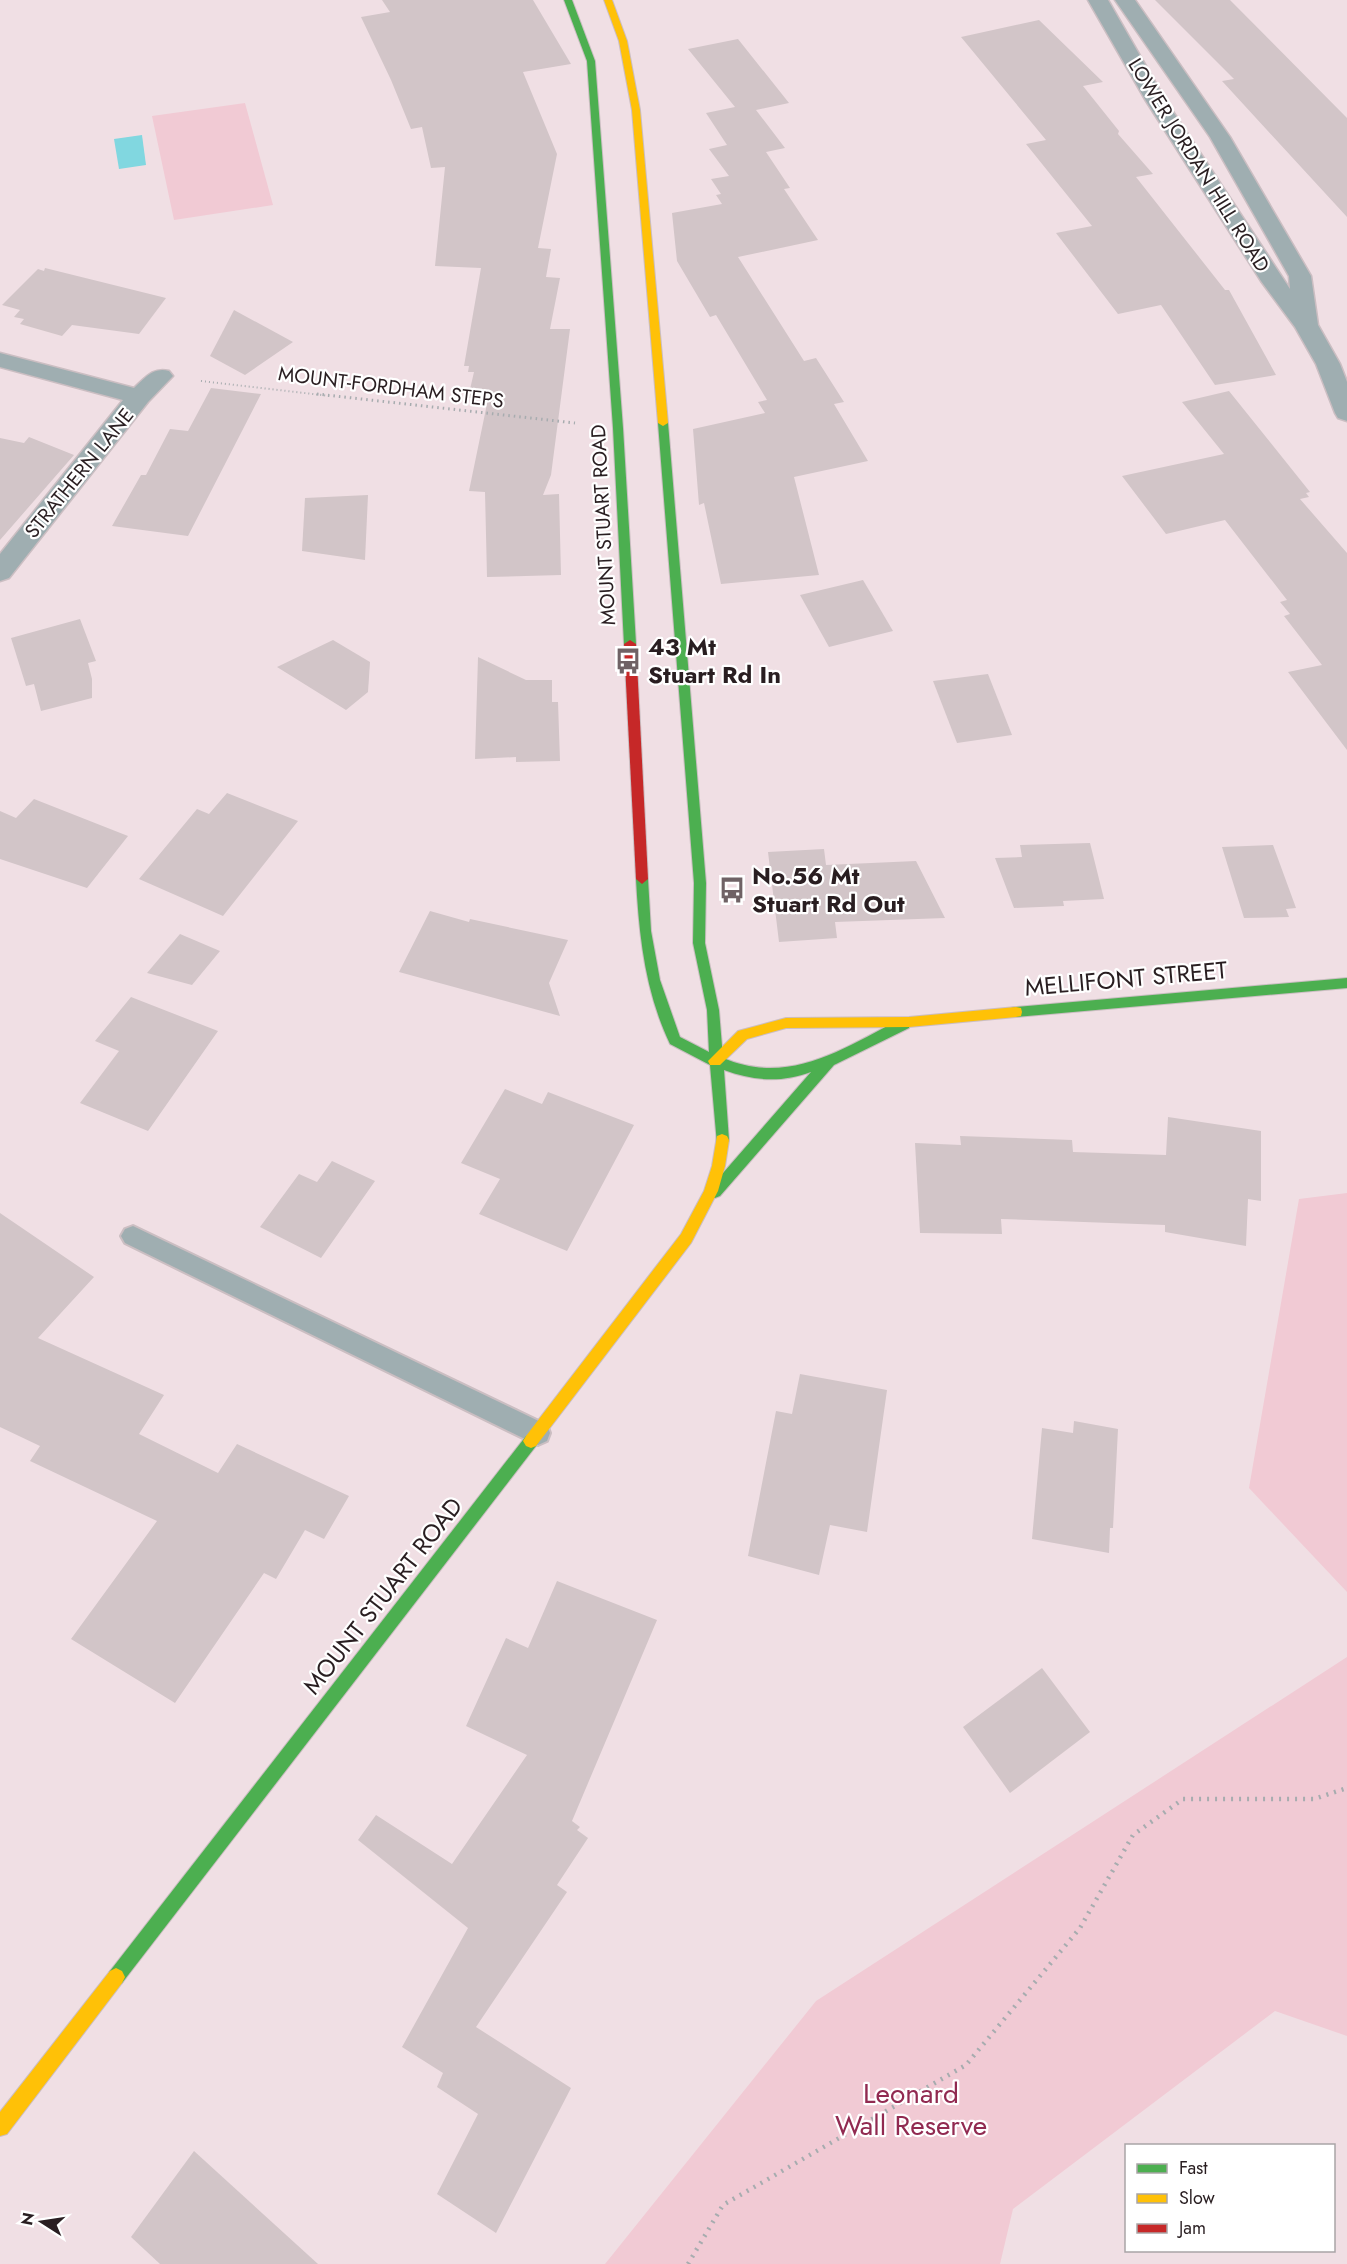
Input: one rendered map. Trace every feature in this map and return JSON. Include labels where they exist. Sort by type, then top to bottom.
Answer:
[{"type":"street","name":"MOUNT STUART ROAD","points":[[568,0],[591,61],[596,104],[618,428],[645,931],[654,980],[675,1040],[715,1061]]},
{"type":"street","name":"MOUNT STUART ROAD","points":[[0,2127],[675,1255],[707,1201],[721,1156],[722,1128],[715,1061],[713,1010],[699,943],[700,883],[643,178],[625,51],[616,16],[608,0]]},
{"type":"street","name":"LOWER JORDAN HILL ROAD","points":[[1098,0],[1156,101],[1272,281],[1306,325],[1328,364],[1347,413]]},
{"type":"street","name":"LOWER JORDAN HILL ROAD","points":[[1125,0],[1220,137],[1300,276],[1306,325]]},
{"type":"street","points":[[0,360],[139,398]]},
{"type":"street","name":"STRATHERN LANE","points":[[0,572],[139,398],[161,376]]},
{"type":"street","name":"MELLIFONT STREET","points":[[909,1022],[829,1061],[785,1074],[748,1074],[715,1061],[743,1035],[786,1023],[909,1022],[1347,983]]},
{"type":"street","name":"MELLIFONT STREET","points":[[707,1201],[829,1061]]},
{"type":"lane","points":[[133,1236],[538,1433]]},
{"type":"path","name":"MOUNT-FORDHAM STEPS","points":[[161,376],[618,428]]},
{"type":"path","points":[[688,2264],[723,2205],[966,2064],[1080,1928],[1133,1835],[1183,1799],[1314,1799],[1347,1788]]},
{"type":"green space","points":[[245,103],[273,205],[174,220],[152,116]]},
{"type":"green space","points":[[1347,1193],[1347,1592],[1249,1488],[1299,1199]]},
{"type":"green space","name":"Leonard Wall Reserve","points":[[1347,1657],[1347,2036],[1275,2011],[1013,2209],[1000,2264],[605,2264],[816,2001]]},
{"type":"water","points":[[142,135],[146,165],[119,169],[114,139]]},
{"type":"building","points":[[382,0],[533,0],[571,64],[523,72],[557,154],[538,248],[551,249],[546,277],[560,278],[550,329],[570,329],[551,475],[543,495],[559,494],[561,575],[487,577],[485,492],[469,491],[488,399],[468,398],[474,372],[468,372],[469,366],[464,366],[481,268],[435,266],[445,167],[431,168],[422,127],[411,129],[361,17],[390,12]]},
{"type":"building","points":[[1155,0],[1230,0],[1347,118],[1347,217],[1222,81],[1234,79]]},
{"type":"building","points":[[1039,20],[1103,82],[1083,86],[1119,131],[1118,134],[1153,174],[1136,177],[1225,290],[1229,290],[1276,375],[1215,385],[1161,305],[1118,314],[1056,233],[1092,226],[1026,144],[1046,140],[961,37]]},
{"type":"building","points":[[738,39],[789,103],[756,110],[785,148],[766,152],[790,188],[784,189],[818,240],[738,257],[804,361],[816,358],[844,402],[834,404],[868,461],[794,477],[819,575],[721,584],[704,503],[699,505],[693,429],[765,413],[758,402],[767,400],[716,315],[710,317],[677,261],[672,213],[722,204],[716,195],[721,194],[711,179],[729,176],[709,149],[727,145],[706,113],[735,107],[688,49]]},
{"type":"building","points":[[45,268],[166,298],[139,334],[72,325],[62,336],[20,324],[24,319],[14,317],[20,310],[2,305],[38,269],[44,271]]},
{"type":"building","points":[[234,310],[293,342],[245,375],[210,356]]},
{"type":"building","points":[[211,388],[261,394],[188,536],[112,526],[141,475],[146,475],[170,429],[188,431]]},
{"type":"building","points":[[1229,391],[1310,492],[1306,493],[1309,497],[1300,499],[1347,553],[1347,750],[1288,672],[1322,665],[1284,616],[1290,614],[1280,602],[1287,600],[1225,520],[1166,534],[1122,476],[1224,454],[1182,402]]},
{"type":"building","points":[[29,437],[74,455],[0,540],[0,438],[24,443]]},
{"type":"building","points":[[368,495],[365,560],[302,551],[305,498]]},
{"type":"building","points":[[863,580],[893,631],[829,647],[800,595]]},
{"type":"building","points":[[80,619],[96,661],[88,663],[92,679],[92,698],[41,711],[34,684],[26,686],[11,638]]},
{"type":"building","points":[[333,640],[370,662],[368,692],[346,710],[277,667]]},
{"type":"building","points":[[478,657],[526,680],[552,680],[552,702],[558,702],[560,761],[516,762],[516,757],[475,759]]},
{"type":"building","points":[[988,674],[1012,735],[957,743],[933,681]]},
{"type":"building","points":[[227,793],[298,821],[223,916],[139,879],[197,809],[209,814]]},
{"type":"building","points":[[34,799],[128,836],[87,888],[0,859],[0,811],[16,818]]},
{"type":"building","points":[[1090,843],[1104,899],[1063,901],[1064,906],[1014,908],[995,858],[1022,857],[1020,845]]},
{"type":"building","points":[[1273,845],[1296,908],[1286,909],[1289,917],[1244,918],[1222,847]]},
{"type":"building","points":[[824,849],[826,865],[916,861],[945,918],[835,922],[837,938],[779,942],[768,852]]},
{"type":"building","points":[[430,911],[469,922],[470,919],[568,940],[549,983],[560,1016],[399,972]]},
{"type":"building","points":[[180,934],[220,951],[192,985],[147,973]]},
{"type":"building","points":[[131,997],[218,1031],[148,1131],[80,1103],[119,1051],[95,1041]]},
{"type":"building","points":[[505,1089],[542,1104],[548,1092],[634,1125],[567,1251],[479,1214],[500,1179],[461,1163]]},
{"type":"building","points":[[1168,1117],[1261,1131],[1261,1201],[1248,1199],[1246,1246],[1165,1232],[1165,1225],[1001,1219],[1002,1234],[920,1233],[915,1143],[961,1145],[960,1136],[1072,1140],[1073,1152],[1166,1155]]},
{"type":"building","points":[[332,1161],[375,1181],[321,1258],[260,1227],[299,1174],[317,1182]]},
{"type":"building","points":[[0,1213],[94,1277],[38,1338],[164,1395],[139,1434],[218,1473],[237,1444],[349,1496],[324,1539],[305,1530],[276,1579],[264,1573],[175,1703],[71,1639],[157,1521],[30,1461],[40,1446],[0,1427]]},
{"type":"building","points":[[800,1374],[887,1390],[867,1532],[830,1525],[819,1575],[748,1556],[776,1411],[792,1414]]},
{"type":"building","points":[[1074,1421],[1118,1429],[1113,1528],[1110,1528],[1109,1553],[1032,1539],[1042,1428],[1073,1433]]},
{"type":"building","points":[[557,1581],[657,1620],[572,1821],[580,1827],[577,1830],[588,1838],[557,1885],[567,1892],[476,2027],[571,2088],[496,2233],[437,2194],[478,2114],[437,2087],[443,2073],[402,2047],[468,1928],[358,1840],[376,1815],[452,1864],[527,1755],[466,1726],[506,1638],[528,1648]]},
{"type":"building","points":[[1042,1668],[1090,1732],[1010,1793],[963,1727]]},
{"type":"building","points":[[194,2151],[318,2264],[160,2264],[131,2237]]},
{"type":"traffic: fast","points":[[568,0],[591,61],[618,428],[630,644]]},
{"type":"traffic: fast","points":[[663,423],[700,883],[699,943],[713,1010],[722,1140]]},
{"type":"traffic: fast","points":[[642,879],[645,931],[654,980],[675,1040],[727,1066],[769,1075],[790,1073],[829,1061]]},
{"type":"traffic: fast","points":[[1016,1012],[1347,983]]},
{"type":"traffic: fast","points":[[715,1192],[829,1061],[904,1024]]},
{"type":"traffic: fast","points":[[116,1977],[531,1441]]},
{"type":"traffic: slow","points":[[608,0],[623,41],[636,110],[663,423]]},
{"type":"traffic: slow","points":[[715,1061],[743,1035],[786,1023],[909,1022],[1016,1012]]},
{"type":"traffic: slow","points":[[531,1441],[686,1239],[711,1191],[722,1140]]},
{"type":"traffic: slow","points":[[0,2127],[116,1977]]},
{"type":"traffic: jam","points":[[630,644],[642,879]]},
{"type":"place","name":"43 Mt Stuart Rd In","points":[[628,661]]},
{"type":"place","name":"No.56 Mt Stuart Rd Out","points":[[732,890]]}]
